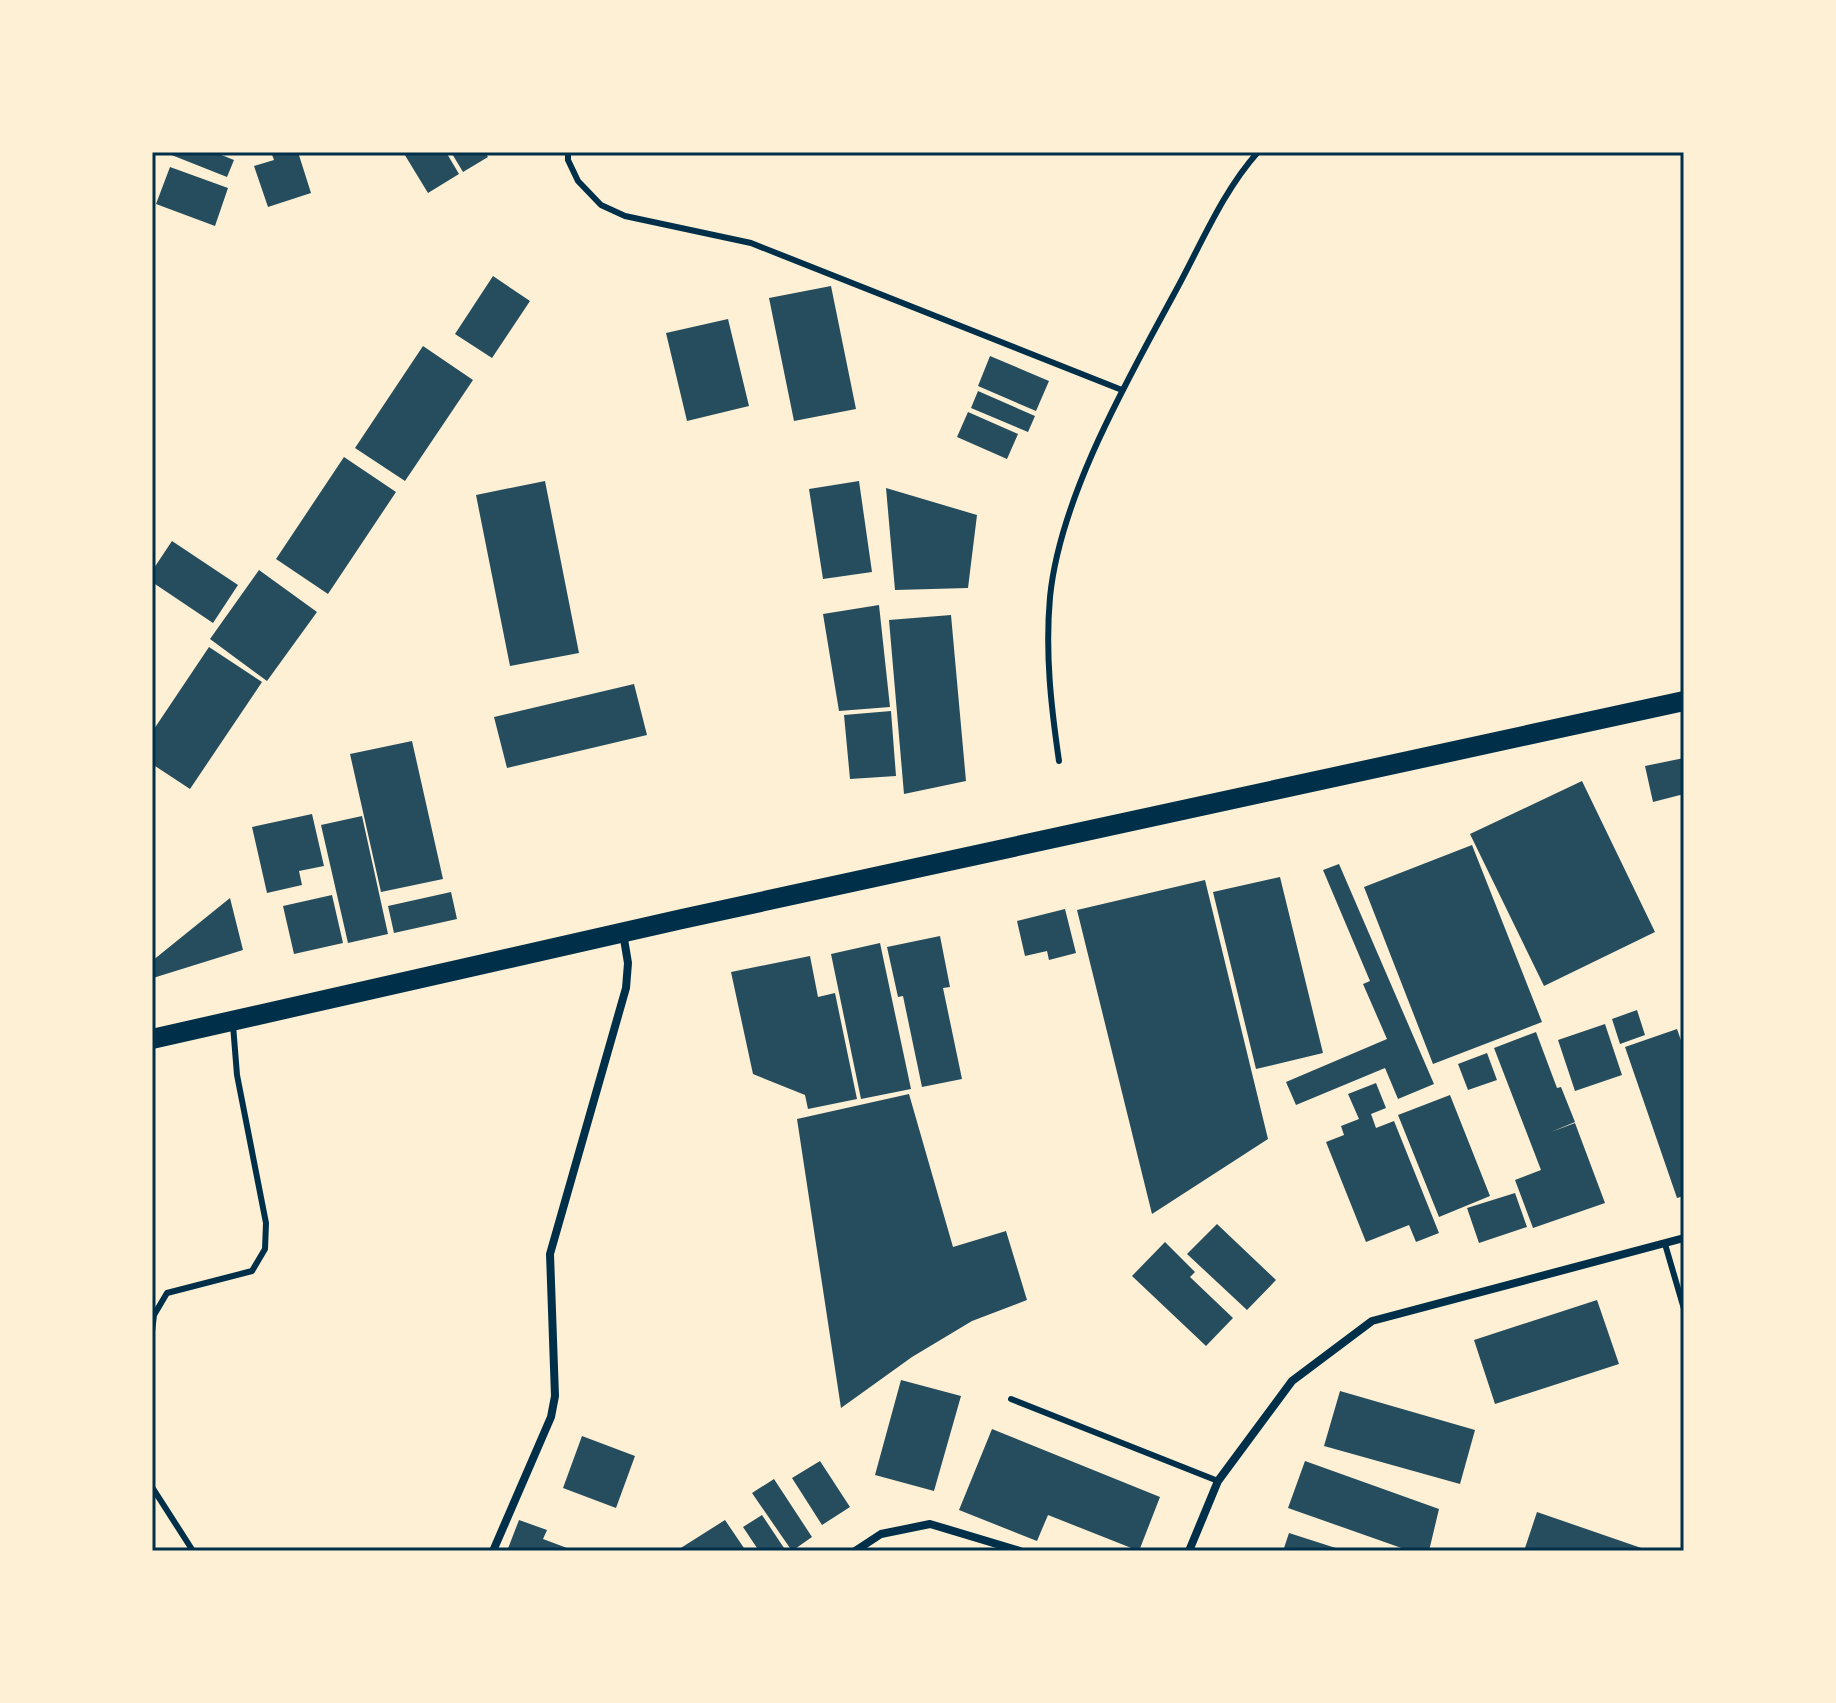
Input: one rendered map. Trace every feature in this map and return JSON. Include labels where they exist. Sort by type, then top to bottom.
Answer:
[{"type":"main road","points":[[152,1039],[1684,701]]},
{"type":"street","points":[[493,1551],[551,1417],[555,1396],[550,1254],[626,988],[628,963],[622,933]]},
{"type":"street","points":[[1189,1551],[1218,1481],[1292,1381],[1372,1321],[1684,1238]]},
{"type":"street","points":[[855,1551],[881,1534],[930,1524],[1020,1551]]},
{"type":"lane","points":[[568,152],[568,160],[578,181],[601,205],[625,216],[751,243],[1122,390]]},
{"type":"lane","points":[[1059,761],[1050,701],[1050,594],[1074,499],[1122,390],[1229,192],[1258,152]]},
{"type":"lane","points":[[152,1332],[154,1315],[167,1293],[252,1271],[265,1249],[266,1223],[237,1075],[232,1021]]},
{"type":"lane","points":[[1665,1244],[1684,1309]]},
{"type":"lane","points":[[1011,1399],[1218,1481]]},
{"type":"lane","points":[[152,1487],[193,1551]]},
{"type":"building","points":[[164,152],[214,152],[234,160],[227,177]]},
{"type":"building","points":[[271,152],[298,152],[311,193],[268,207],[254,166],[274,160]]},
{"type":"building","points":[[403,152],[446,152],[459,174],[428,193]]},
{"type":"building","points":[[451,152],[485,152],[488,157],[463,172]]},
{"type":"building","points":[[170,167],[228,188],[215,226],[156,204]]},
{"type":"building","points":[[493,276],[530,301],[492,358],[455,334]]},
{"type":"building","points":[[831,286],[856,409],[794,421],[769,298]]},
{"type":"building","points":[[728,319],[749,406],[687,421],[666,333]]},
{"type":"building","points":[[423,346],[473,380],[405,481],[355,448]]},
{"type":"building","points":[[990,356],[1049,381],[1036,411],[978,386]]},
{"type":"building","points":[[978,391],[1035,416],[1028,432],[971,408]]},
{"type":"building","points":[[968,412],[1018,434],[1007,459],[957,437]]},
{"type":"building","points":[[344,457],[396,492],[328,594],[276,559]]},
{"type":"building","points":[[545,481],[579,653],[510,666],[476,495]]},
{"type":"building","points":[[859,481],[872,572],[823,579],[809,489]]},
{"type":"building","points":[[886,488],[977,515],[968,588],[895,590]]},
{"type":"building","points":[[172,541],[238,585],[213,623],[152,582],[152,571]]},
{"type":"building","points":[[259,570],[317,612],[267,681],[210,639]]},
{"type":"building","points":[[879,605],[890,707],[839,711],[823,614]]},
{"type":"building","points":[[951,615],[966,781],[904,794],[889,620]]},
{"type":"building","points":[[209,647],[262,682],[190,789],[152,764],[152,732]]},
{"type":"building","points":[[634,684],[647,735],[507,768],[494,717]]},
{"type":"building","points":[[891,711],[896,776],[850,779],[844,715]]},
{"type":"building","points":[[412,741],[443,879],[381,892],[350,754]]},
{"type":"building","points":[[1684,758],[1684,794],[1653,802],[1645,766]]},
{"type":"building","points":[[1582,781],[1655,932],[1544,986],[1470,834]]},
{"type":"building","points":[[312,814],[324,866],[299,871],[302,885],[267,893],[252,827]]},
{"type":"building","points":[[362,816],[388,934],[348,943],[321,825]]},
{"type":"building","points":[[1472,845],[1542,1022],[1433,1064],[1364,887]]},
{"type":"building","points":[[1339,864],[1434,1084],[1398,1099],[1385,1068],[1296,1105],[1286,1082],[1387,1039],[1363,984],[1370,981],[1323,870]]},
{"type":"building","points":[[1280,877],[1323,1053],[1256,1069],[1213,892]]},
{"type":"building","points":[[1205,880],[1268,1139],[1152,1214],[1077,910]]},
{"type":"building","points":[[451,892],[457,919],[394,933],[388,906]]},
{"type":"building","points":[[332,895],[343,943],[294,954],[283,906]]},
{"type":"building","points":[[230,898],[243,950],[153,978],[152,961]]},
{"type":"building","points":[[1065,909],[1076,953],[1049,960],[1047,951],[1025,956],[1017,921]]},
{"type":"building","points":[[940,936],[950,987],[943,988],[962,1079],[922,1087],[903,996],[898,997],[887,947]]},
{"type":"building","points":[[880,943],[911,1089],[861,1099],[831,954]]},
{"type":"building","points":[[810,956],[818,997],[835,993],[857,1099],[808,1109],[805,1095],[753,1074],[731,972]]},
{"type":"building","points":[[1637,1010],[1645,1035],[1620,1044],[1612,1019]]},
{"type":"building","points":[[1605,1024],[1622,1075],[1575,1091],[1558,1040]]},
{"type":"building","points":[[1677,1029],[1684,1049],[1684,1196],[1677,1198],[1625,1047]]},
{"type":"building","points":[[1536,1032],[1557,1088],[1561,1087],[1575,1122],[1551,1132],[1575,1123],[1605,1203],[1533,1228],[1515,1180],[1541,1170],[1494,1048]]},
{"type":"building","points":[[1487,1053],[1497,1080],[1468,1090],[1458,1064]]},
{"type":"building","points":[[1376,1083],[1386,1108],[1371,1114],[1376,1128],[1394,1121],[1439,1233],[1416,1242],[1409,1225],[1366,1242],[1326,1142],[1344,1135],[1341,1126],[1359,1119],[1348,1094]]},
{"type":"building","points":[[909,1094],[953,1247],[1006,1231],[1027,1300],[972,1321],[912,1357],[841,1408],[797,1119]]},
{"type":"building","points":[[1450,1095],[1490,1196],[1439,1217],[1398,1115]]},
{"type":"building","points":[[1515,1193],[1527,1227],[1479,1243],[1467,1208]]},
{"type":"building","points":[[1217,1224],[1276,1280],[1247,1310],[1187,1254]]},
{"type":"building","points":[[1165,1242],[1195,1272],[1190,1277],[1233,1318],[1206,1346],[1132,1276]]},
{"type":"building","points":[[1597,1300],[1619,1364],[1495,1404],[1474,1340]]},
{"type":"building","points":[[901,1380],[961,1396],[934,1491],[875,1475]]},
{"type":"building","points":[[1340,1391],[1475,1430],[1460,1484],[1324,1446]]},
{"type":"building","points":[[992,1429],[1160,1497],[1139,1551],[1048,1515],[1037,1541],[959,1510]]},
{"type":"building","points":[[582,1436],[635,1456],[616,1508],[563,1488]]},
{"type":"building","points":[[820,1461],[850,1507],[822,1525],[792,1478]]},
{"type":"building","points":[[1305,1461],[1439,1509],[1429,1551],[1410,1551],[1288,1508]]},
{"type":"building","points":[[774,1479],[812,1537],[792,1551],[752,1493]]},
{"type":"building","points":[[1537,1512],[1650,1551],[1524,1551]]},
{"type":"building","points":[[762,1515],[786,1551],[759,1551],[743,1527]]},
{"type":"building","points":[[519,1520],[547,1530],[543,1539],[575,1551],[507,1551]]},
{"type":"building","points":[[725,1520],[746,1551],[676,1551]]},
{"type":"building","points":[[1289,1533],[1342,1550],[1342,1551],[1283,1551]]}]
